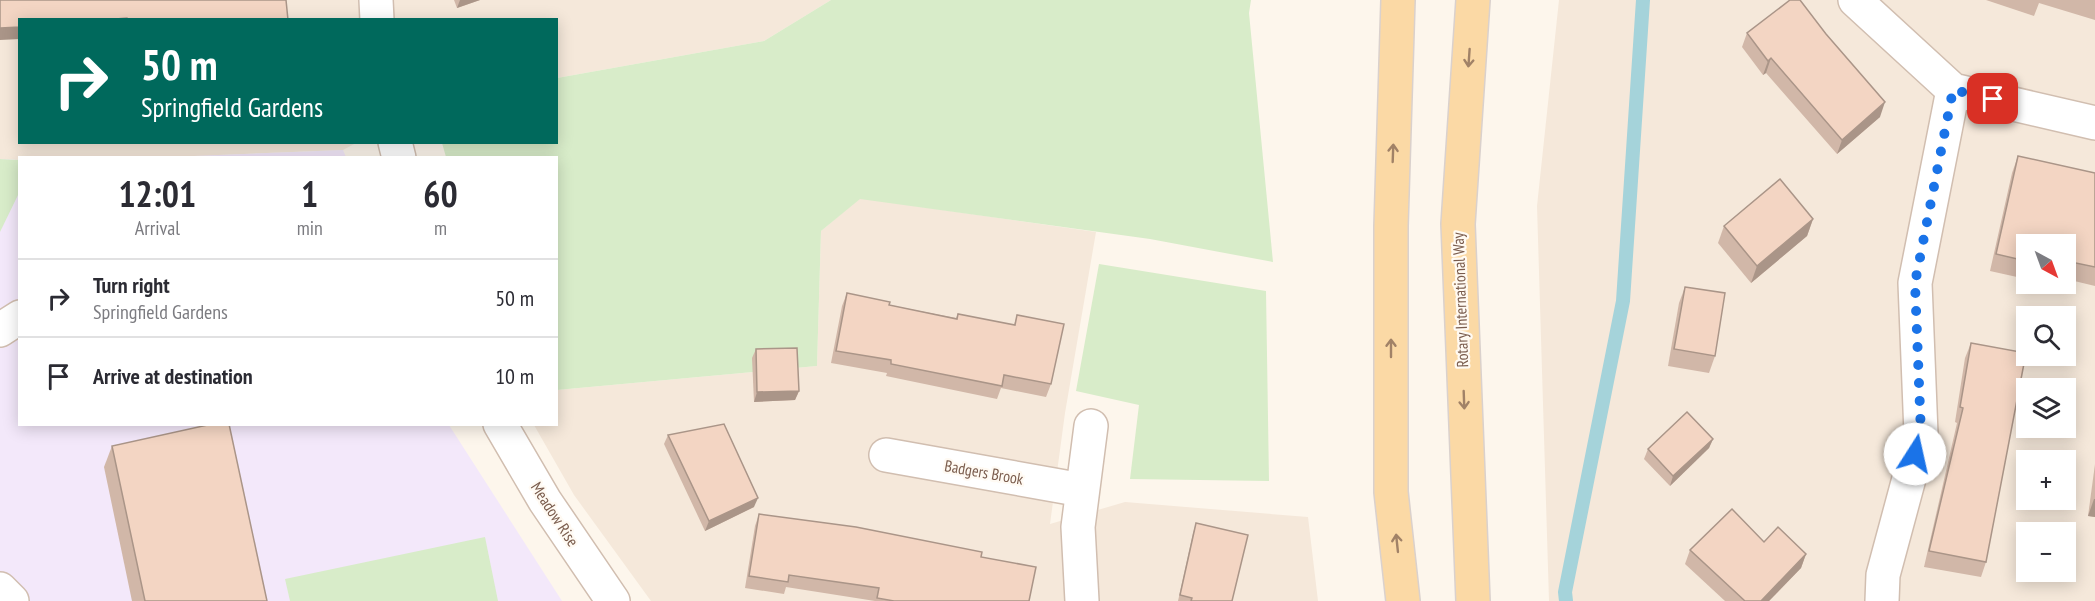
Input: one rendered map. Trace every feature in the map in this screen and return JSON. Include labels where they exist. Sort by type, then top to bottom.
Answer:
[{"type":"main road","points":[[1398,0],[1391,226],[1391,492],[1402,601]]},
{"type":"main road","name":"Rotary International Way","points":[[1473,0],[1458,224],[1473,601]]},
{"type":"street","points":[[376,0],[377,18]]},
{"type":"street","points":[[1855,0],[1953,90],[2095,123]]},
{"type":"street","points":[[1882,601],[1883,575],[1921,434],[1915,283],[1953,90]]},
{"type":"street","points":[[0,330],[18,318]]},
{"type":"street","name":"Meadow Rise","points":[[501,426],[545,501],[613,601]]},
{"type":"street","points":[[1082,601],[1078,527],[1091,426]]},
{"type":"street","name":"Badgers Brook","points":[[886,455],[1082,490]]},
{"type":"street","points":[[0,589],[12,601]]},
{"type":"shaded area","points":[[0,0],[831,0],[764,41],[558,78],[558,18],[18,18],[18,144],[354,144],[343,150],[194,156],[18,156],[18,160],[0,159]]},
{"type":"shaded area","points":[[1559,0],[2095,0],[2095,601],[1549,601],[1537,206]]},
{"type":"shaded area","points":[[343,150],[346,156],[194,156]]},
{"type":"shaded area","points":[[0,159],[18,160],[18,426],[450,426],[562,601],[0,601]]},
{"type":"shaded area","points":[[860,198],[1096,232],[1065,413],[1050,524],[1125,502],[1308,517],[1318,601],[651,601],[574,495],[535,426],[558,426],[558,390],[817,366],[821,231]]},
{"type":"green space","points":[[831,0],[1251,0],[1249,13],[1273,262],[1150,239],[860,199],[821,231],[817,366],[558,390],[558,156],[446,156],[442,144],[558,144],[558,78],[764,41]]},
{"type":"green space","points":[[0,159],[18,160],[18,195],[0,232]]},
{"type":"green space","points":[[1099,264],[1266,291],[1269,481],[1130,479],[1139,405],[1076,391]]},
{"type":"green space","points":[[485,537],[498,601],[290,601],[285,579]]},
{"type":"building","points":[[0,0],[286,0],[288,18],[18,18],[18,27],[0,28]]},
{"type":"building","points":[[1790,0],[1800,0],[1885,102],[1842,140],[1771,58],[1768,61],[1747,33]]},
{"type":"building","points":[[2018,156],[2095,173],[2095,267],[2076,263],[2076,234],[2016,234],[2016,259],[1996,254]]},
{"type":"building","points":[[1780,179],[1813,219],[1757,266],[1724,226]]},
{"type":"building","points":[[1685,287],[1725,293],[1715,356],[1674,349]]},
{"type":"building","points":[[847,293],[890,302],[889,305],[957,319],[958,314],[1015,325],[1017,315],[1064,324],[1051,384],[1004,375],[1002,386],[891,364],[891,360],[836,351]]},
{"type":"building","points":[[1971,343],[2016,351],[2016,366],[2024,366],[2021,378],[2016,378],[2016,405],[1986,562],[1929,551],[1963,408],[1960,407]]},
{"type":"building","points":[[797,348],[799,391],[757,392],[756,349]]},
{"type":"building","points":[[1687,412],[1713,439],[1673,476],[1648,449]]},
{"type":"building","points":[[724,424],[758,498],[709,521],[668,435]]},
{"type":"building","points":[[203,426],[229,426],[267,601],[145,601],[112,446]]},
{"type":"building","points":[[1732,509],[1764,542],[1778,527],[1806,554],[1761,601],[1745,601],[1690,550]]},
{"type":"building","points":[[759,514],[856,527],[982,552],[981,557],[1036,567],[1029,601],[894,601],[877,598],[879,588],[789,575],[788,582],[749,576]]},
{"type":"building","points":[[1196,523],[1248,535],[1232,601],[1191,601],[1192,598],[1180,595]]},
{"type":"waterway","points":[[1566,601],[1565,592],[1623,301],[1643,0]]},
{"type":"route","points":[[1915,454],[1921,434],[1915,283],[1953,90],[1993,99]]}]
